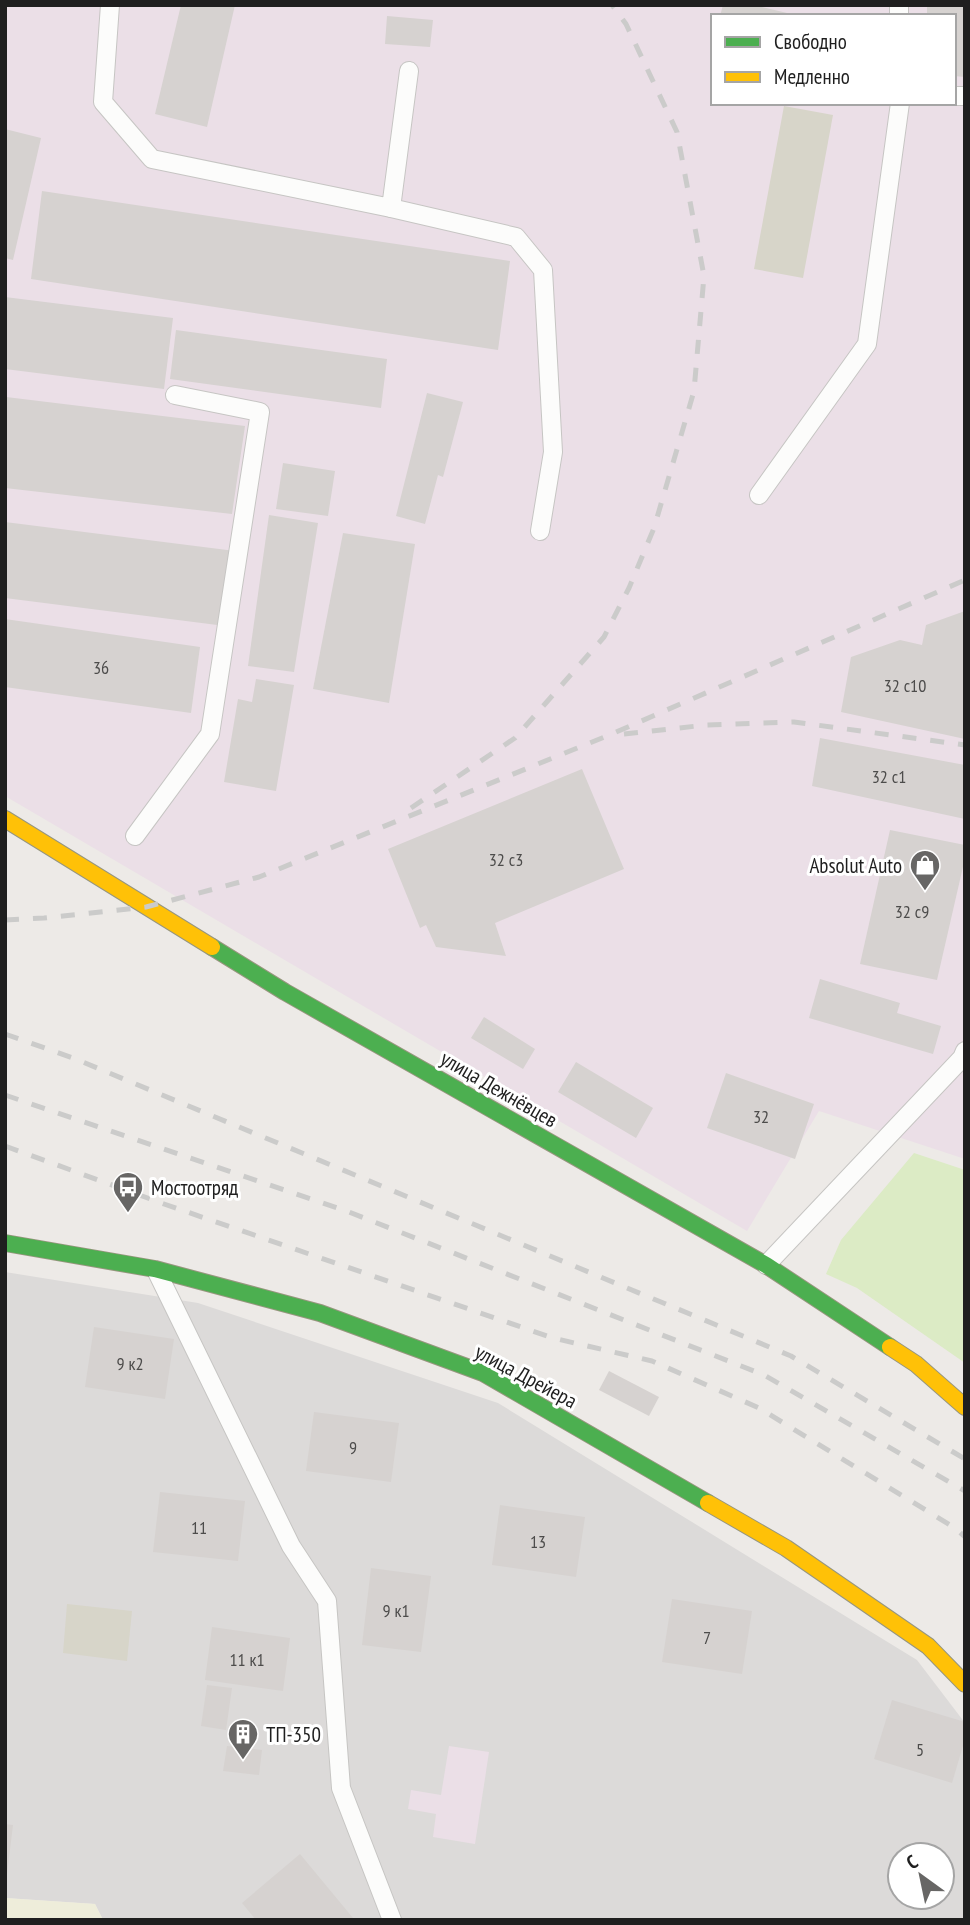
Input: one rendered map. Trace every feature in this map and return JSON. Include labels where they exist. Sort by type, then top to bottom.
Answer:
[{"type":"street","name":"улица Дежнёвцев","points":[[5,819],[285,992],[766,1265],[916,1364],[965,1407]]},
{"type":"street","name":"улица Дрейера","points":[[5,1243],[155,1269],[320,1313],[483,1373],[786,1548],[928,1646],[965,1684]]},
{"type":"lane","points":[[110,5],[103,102],[152,159],[391,208],[516,237],[543,270],[553,452],[540,531]]},
{"type":"lane","points":[[391,208],[409,71]]},
{"type":"lane","points":[[759,495],[867,344],[900,105]]},
{"type":"lane","points":[[135,836],[210,734],[260,412],[175,395]]},
{"type":"lane","points":[[766,1265],[964,1056]]},
{"type":"lane","points":[[155,1269],[291,1546],[327,1601],[341,1788],[392,1920]]},
{"type":"shaded area","points":[[5,5],[965,5],[965,1159],[819,1111],[747,1231],[5,796]]},
{"type":"shaded area","points":[[784,106],[833,115],[803,278],[754,269]]},
{"type":"shaded area","points":[[5,1272],[198,1303],[498,1403],[917,1660],[965,1723],[965,1920],[103,1920],[95,1904],[5,1898]]},
{"type":"shaded area","points":[[67,1604],[132,1611],[127,1661],[63,1653]]},
{"type":"shaded area","points":[[449,1746],[489,1752],[475,1844],[433,1837],[436,1814],[408,1809],[411,1790],[441,1795]]},
{"type":"green space","points":[[914,1153],[965,1170],[965,1363],[857,1288],[826,1274],[841,1240]]},
{"type":"green space","points":[[5,1898],[95,1904],[103,1920],[5,1920]]},
{"type":"building","points":[[181,5],[235,5],[207,127],[155,114]]},
{"type":"building","points":[[723,5],[753,5],[787,13],[787,14],[721,14]]},
{"type":"building","points":[[927,5],[965,5],[965,77],[956,76],[956,14],[927,14]]},
{"type":"building","points":[[387,16],[433,20],[430,47],[385,44]]},
{"type":"building","points":[[5,129],[41,138],[13,260],[5,258]]},
{"type":"building","points":[[42,191],[510,261],[498,350],[31,279]]},
{"type":"building","points":[[5,297],[173,318],[164,389],[5,369]]},
{"type":"building","points":[[176,330],[387,359],[381,408],[170,379]]},
{"type":"building","points":[[427,393],[463,402],[443,477],[438,475],[425,524],[396,516]]},
{"type":"building","points":[[6,397],[245,426],[232,514],[5,488]]},
{"type":"building","points":[[283,463],[335,471],[328,516],[276,509]]},
{"type":"building","points":[[269,515],[318,523],[294,672],[248,666]]},
{"type":"building","points":[[5,522],[243,552],[233,627],[5,598]]},
{"type":"building","points":[[343,533],[415,544],[389,703],[313,689]]},
{"type":"building","points":[[965,611],[965,739],[841,712],[851,657],[900,640],[922,645],[926,625]]},
{"type":"building","points":[[5,619],[200,647],[191,713],[5,687]]},
{"type":"building","points":[[256,679],[294,685],[276,791],[224,782],[238,699],[252,702]]},
{"type":"building","points":[[820,738],[965,765],[965,819],[812,786]]},
{"type":"building","points":[[582,769],[624,869],[495,923],[506,956],[436,947],[426,925],[420,928],[388,849]]},
{"type":"building","points":[[890,830],[965,845],[965,858],[937,980],[860,964]]},
{"type":"building","points":[[820,979],[900,1003],[897,1013],[941,1026],[933,1054],[809,1018]]},
{"type":"building","points":[[484,1017],[535,1049],[523,1069],[471,1038]]},
{"type":"building","points":[[576,1062],[653,1108],[636,1138],[558,1092]]},
{"type":"building","points":[[726,1073],[814,1104],[795,1159],[707,1128]]},
{"type":"building","points":[[94,1327],[174,1339],[165,1399],[85,1387]]},
{"type":"building","points":[[609,1371],[659,1397],[649,1416],[599,1390]]},
{"type":"building","points":[[314,1412],[399,1423],[391,1482],[306,1471]]},
{"type":"building","points":[[160,1492],[245,1501],[238,1561],[153,1552]]},
{"type":"building","points":[[500,1505],[585,1517],[576,1577],[492,1565]]},
{"type":"building","points":[[371,1568],[431,1576],[421,1652],[362,1645]]},
{"type":"building","points":[[672,1599],[752,1611],[742,1674],[662,1662]]},
{"type":"building","points":[[212,1627],[290,1638],[283,1691],[205,1680]]},
{"type":"building","points":[[207,1685],[232,1688],[226,1730],[201,1726]]},
{"type":"building","points":[[892,1700],[965,1722],[965,1739],[952,1783],[874,1759]]},
{"type":"building","name":"ТП-350","points":[[227,1746],[262,1750],[259,1775],[223,1771]]},
{"type":"building","points":[[5,1824],[13,1825],[7,1874],[5,1874]]},
{"type":"building","points":[[300,1854],[353,1918],[351,1920],[256,1920],[242,1903]]},
{"type":"railway","points":[[411,808],[515,738],[604,637],[629,588],[654,528],[694,391],[704,276],[677,132],[626,24],[612,5]]},
{"type":"railway","points":[[5,920],[146,907],[259,877],[607,736],[965,580]]},
{"type":"railway","points":[[624,734],[706,725],[794,722],[965,745]]},
{"type":"railway","points":[[5,1034],[73,1058],[791,1356],[965,1459]]},
{"type":"railway","points":[[5,1095],[349,1212],[764,1375],[965,1491]]},
{"type":"railway","points":[[5,1146],[164,1204],[553,1338],[652,1361],[759,1408],[955,1528],[965,1537]]},
{"type":"traffic: fast","points":[[212,947],[285,992],[766,1265],[890,1347]]},
{"type":"traffic: fast","points":[[5,1243],[155,1269],[320,1313],[483,1373],[708,1503]]},
{"type":"traffic: slow","points":[[5,819],[212,947]]},
{"type":"traffic: slow","points":[[890,1347],[916,1364],[965,1407]]},
{"type":"traffic: slow","points":[[708,1503],[786,1548],[928,1646],[965,1684]]},
{"type":"place","name":"Absolut Auto","points":[[925,892]]},
{"type":"place","name":"Мостоотряд","points":[[128,1214]]},
{"type":"place","name":"ТП-350","points":[[243,1761]]}]
